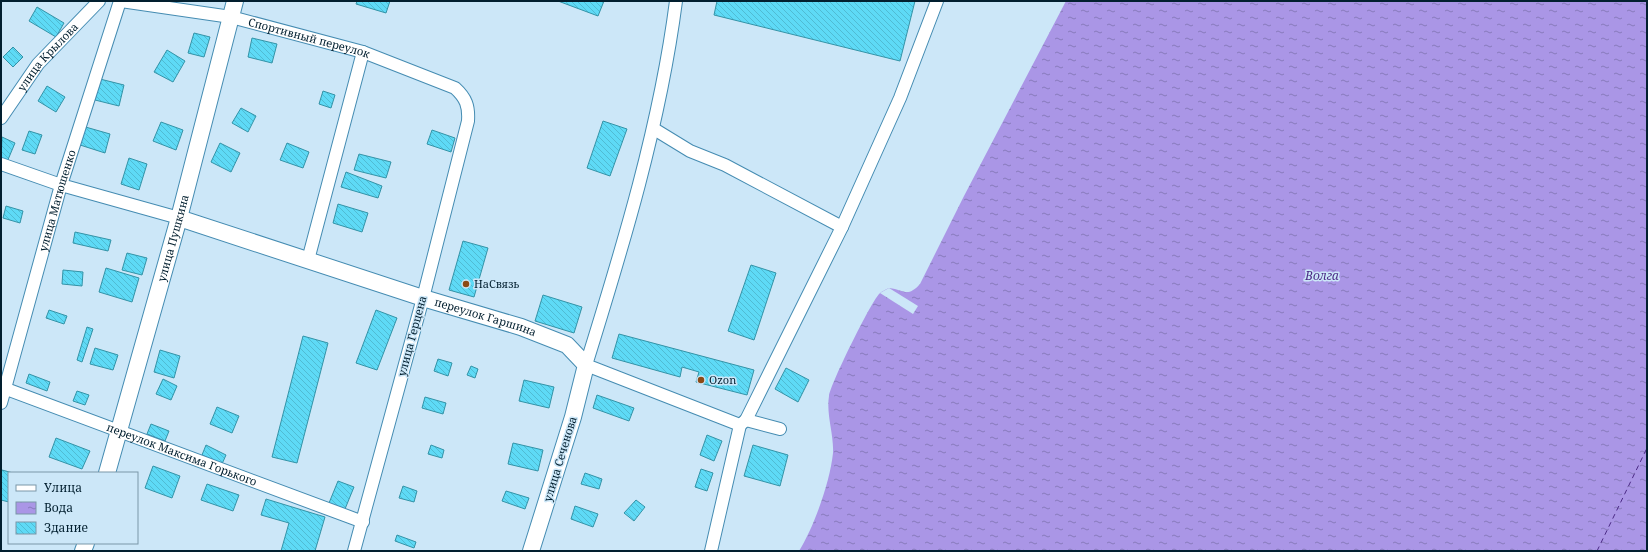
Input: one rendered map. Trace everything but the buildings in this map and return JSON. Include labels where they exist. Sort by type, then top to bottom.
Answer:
[{"type":"main road","name":"улица Пушкина","points":[[107,472],[179,218],[235,1]]},
{"type":"main road","name":"переулок Гаршина","points":[[179,218],[422,298],[521,327],[567,345],[586,365]]},
{"type":"main road","name":"улица Сеченова","points":[[531,551],[573,417],[586,365]]},
{"type":"street","name":"улица Крылова","points":[[1,118],[38,64],[99,1]]},
{"type":"street","name":"Спортивный переулок","points":[[120,1],[231,17],[363,52],[455,88],[467,103],[469,112],[468,121]]},
{"type":"street","name":"улица Матюшенко","points":[[1,403],[3,387],[60,185],[120,1]]},
{"type":"street","points":[[586,365],[617,265],[654,129],[671,39],[676,1]]},
{"type":"street","points":[[711,551],[743,422],[842,227],[900,98],[937,1]]},
{"type":"street","points":[[308,260],[363,52]]},
{"type":"street","name":"улица Герцена","points":[[354,551],[363,522],[468,121]]},
{"type":"street","points":[[654,129],[690,151],[726,165],[842,227]]},
{"type":"street","points":[[1,164],[60,185],[179,218]]},
{"type":"street","name":"переулок Гаршина","points":[[586,365],[743,422],[780,429]]},
{"type":"street","name":"переулок Максима Горького","points":[[3,387],[363,522]]},
{"type":"water","name":"Волга","points":[[1066,1],[1647,1],[1647,551],[799,551],[816,517],[829,477],[833,446],[828,410],[829,396],[836,376],[851,344],[874,301],[880,293],[889,288],[909,292],[920,284],[964,196]]},
{"type":"pier","points":[[889,288],[918,306],[913,314],[880,293]]},
{"type":"ferry route","points":[[1597,551],[1647,448]]},
{"type":"place","name":"НаСвязь","points":[[466,284]]},
{"type":"place","name":"Ozon","points":[[701,380]]}]
